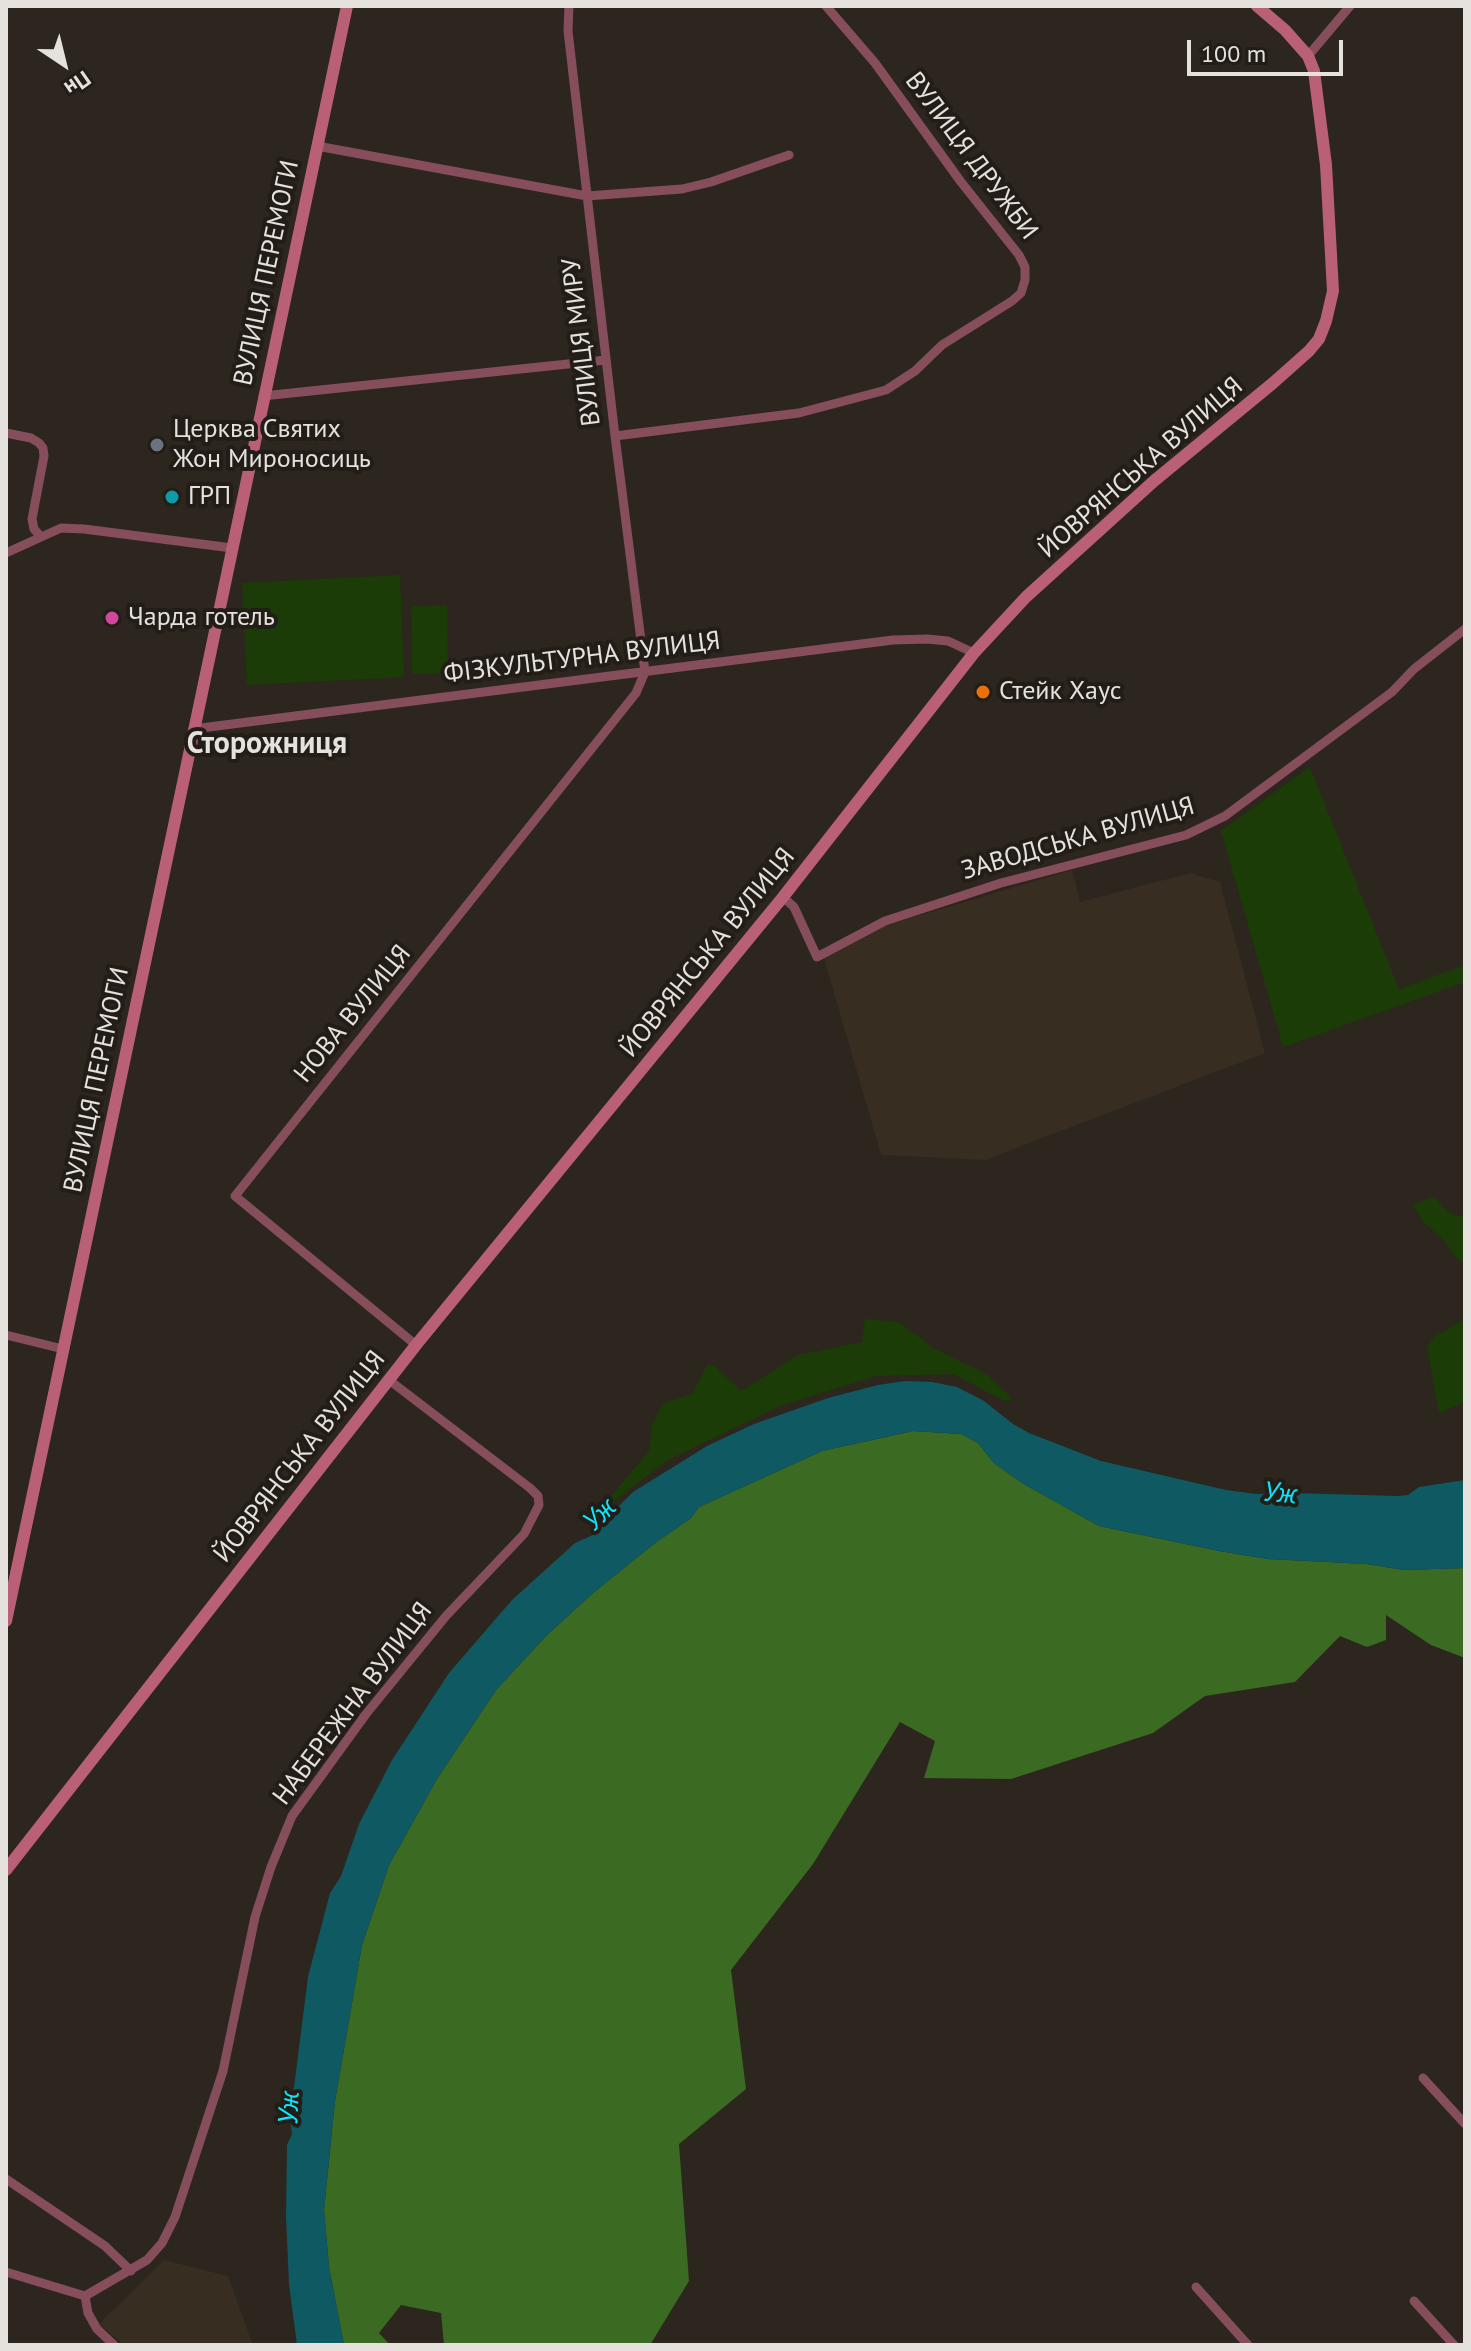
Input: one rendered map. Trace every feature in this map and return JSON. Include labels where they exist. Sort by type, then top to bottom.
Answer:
[{"type":"street","name":"ВУЛИЦЯ ПЕРЕМОГИ","points":[[6,1621],[347,6]]},
{"type":"street","name":"ВУЛИЦЯ МИРУ","points":[[569,6],[568,31],[645,672]]},
{"type":"street","name":"ВУЛИЦЯ ДРУЖБИ","points":[[615,436],[799,413],[886,390],[915,371],[942,345],[1021,293],[1025,267],[1019,255],[961,182],[875,63],[826,6]]},
{"type":"street","points":[[1257,6],[1285,30],[1308,56],[1350,6]]},
{"type":"street","name":"ЙОВРЯНСЬКА ВУЛИЦЯ","points":[[6,1870],[416,1345],[783,897],[974,653],[1026,597],[1154,481],[1273,383],[1319,339],[1333,291],[1332,254],[1326,165],[1314,71],[1308,56]]},
{"type":"street","points":[[317,146],[587,196],[682,189],[789,155]]},
{"type":"street","points":[[263,396],[606,360]]},
{"type":"street","points":[[6,433],[31,438],[43,448],[32,519],[34,529],[41,537]]},
{"type":"street","points":[[6,553],[61,528],[232,548]]},
{"type":"street","name":"ЗАВОДСЬКА ВУЛИЦЯ","points":[[783,897],[794,907],[817,957],[900,916],[1001,883],[1186,835],[1225,816],[1392,692],[1414,669],[1465,629]]},
{"type":"street","name":"ФІЗКУЛЬТУРНА ВУЛИЦЯ","points":[[193,729],[893,640],[948,641],[974,653]]},
{"type":"street","name":"НОВА ВУЛИЦЯ","points":[[416,1345],[235,1196],[636,693],[645,672]]},
{"type":"street","points":[[6,1335],[63,1349]]},
{"type":"street","name":"НАБЕРЕЖНА ВУЛИЦЯ","points":[[85,2296],[147,2260],[162,2243],[175,2217],[223,2071],[255,1917],[292,1816],[366,1714],[446,1616],[524,1534],[539,1505],[538,1496],[530,1488],[389,1380]]},
{"type":"street","points":[[1423,2078],[1465,2124]]},
{"type":"street","points":[[6,2179],[105,2246],[131,2271]]},
{"type":"street","points":[[6,2272],[85,2296],[88,2313],[97,2329],[114,2345]]},
{"type":"street","points":[[1196,2287],[1248,2345]]},
{"type":"street","points":[[1414,2301],[1454,2345]]},
{"type":"shaded area","points":[[1072,870],[1080,902],[1190,873],[1220,882],[1265,1053],[985,1160],[881,1155],[824,958],[884,926]]},
{"type":"shaded area","points":[[164,2260],[228,2276],[253,2345],[124,2345],[99,2324]]},
{"type":"green space","points":[[400,575],[404,677],[247,685],[242,583]]},
{"type":"green space","points":[[447,605],[448,673],[412,674],[411,606]]},
{"type":"green space","points":[[1310,767],[1399,989],[1465,965],[1465,982],[1283,1047],[1221,831]]},
{"type":"green space","points":[[1434,1197],[1450,1213],[1465,1218],[1465,1263],[1457,1259],[1442,1238],[1422,1221],[1413,1204]]},
{"type":"green space","points":[[865,1319],[899,1322],[932,1347],[987,1374],[1013,1399],[1004,1401],[953,1374],[877,1376],[782,1405],[668,1460],[593,1517],[649,1451],[652,1425],[662,1404],[692,1394],[707,1365],[715,1366],[741,1391],[798,1355],[862,1342]]},
{"type":"green space","points":[[1465,1319],[1465,1402],[1439,1413],[1427,1348],[1434,1337]]},
{"type":"green space","points":[[913,1431],[961,1434],[978,1443],[994,1463],[1022,1483],[1099,1526],[1268,1559],[1367,1564],[1404,1570],[1465,1568],[1465,1658],[1431,1645],[1386,1615],[1386,1640],[1367,1647],[1340,1636],[1295,1682],[1205,1696],[1153,1733],[1011,1779],[924,1778],[935,1741],[900,1722],[813,1864],[731,1970],[746,2089],[679,2144],[689,2281],[650,2345],[444,2345],[441,2313],[401,2305],[379,2333],[390,2345],[344,2345],[329,2267],[324,2210],[335,2101],[362,1945],[389,1865],[437,1779],[496,1690],[546,1636],[593,1593],[691,1518],[699,1507],[822,1451]]},
{"type":"water","name":"Уж","points":[[905,1381],[957,1387],[984,1401],[1029,1433],[1101,1461],[1226,1490],[1256,1494],[1398,1496],[1408,1495],[1419,1487],[1465,1480],[1465,1568],[1404,1570],[1367,1564],[1268,1559],[1099,1526],[1022,1483],[994,1463],[978,1443],[961,1434],[913,1431],[822,1451],[699,1507],[691,1518],[593,1593],[546,1636],[496,1690],[437,1779],[389,1865],[362,1945],[335,2101],[324,2210],[329,2267],[344,2345],[297,2345],[289,2284],[287,2145],[292,2134],[290,2119],[308,1977],[330,1893],[341,1876],[359,1824],[392,1760],[449,1673],[512,1600],[575,1543],[593,1535],[633,1492],[707,1446],[754,1424],[828,1398]]},
{"type":"place","name":"Церква Святих Жон Мироносиць","points":[[157,445]]},
{"type":"place","name":"ГРП","points":[[172,497]]},
{"type":"place","name":"Чарда готель","points":[[112,618]]},
{"type":"place","name":"Стейк Хаус","points":[[983,692]]},
{"type":"district","name":"Сторожниця","points":[[267,744]]}]
